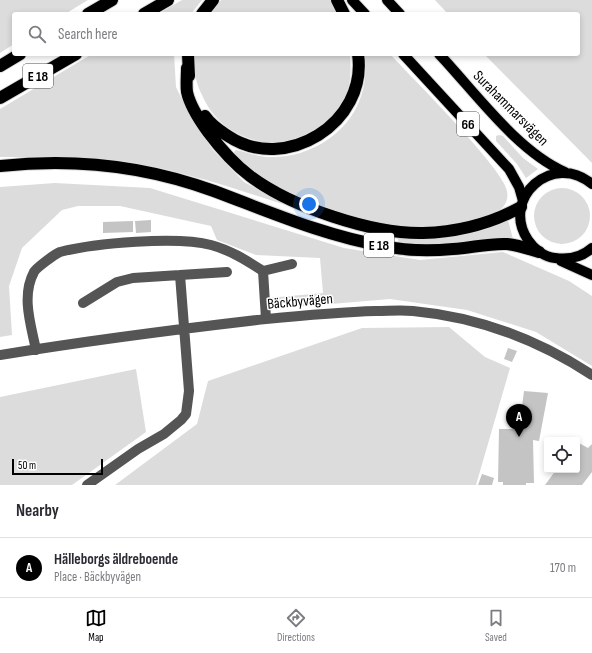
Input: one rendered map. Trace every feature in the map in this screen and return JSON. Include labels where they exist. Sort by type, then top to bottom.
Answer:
[{"type":"highway","points":[[91,12],[112,0]]},
{"type":"highway","points":[[147,12],[168,0]]},
{"type":"highway","points":[[204,12],[213,0]]},
{"type":"highway","points":[[337,0],[343,12]]},
{"type":"highway","name":"E 18","points":[[0,66],[17,56]]},
{"type":"highway","name":"E 18","points":[[0,98],[73,56]]},
{"type":"highway","name":"E 18","points":[[188,56],[187,92],[200,121],[218,145],[248,175],[286,198],[347,220],[380,229],[422,233],[442,232],[482,225],[522,204]]},
{"type":"highway","name":"E 18","points":[[187,68],[199,108],[215,128],[244,145],[278,149],[296,146],[318,136],[340,117],[355,92],[359,73],[358,56]]},
{"type":"highway","name":"E 18","points":[[0,166],[40,163],[86,164],[141,172],[186,182],[262,210],[350,239],[398,249],[452,249],[500,244],[515,245],[540,252]]},
{"type":"main road","points":[[352,0],[363,12]]},
{"type":"main road","points":[[387,0],[398,12]]},
{"type":"main road","name":"66","points":[[405,56],[509,169],[519,187],[522,204],[520,220],[524,234],[532,246],[540,252],[553,258],[572,258],[581,255],[592,248]]},
{"type":"main road","name":"Surahammarsvägen","points":[[441,56],[510,132],[544,162],[569,173]]},
{"type":"main road","points":[[522,204],[527,192],[540,179],[555,174],[569,173]]},
{"type":"main road","name":"66","points":[[569,173],[592,184]]},
{"type":"main road","points":[[553,258],[592,275]]},
{"type":"street","points":[[36,350],[27,308],[28,290],[34,271],[58,253],[95,246],[178,241],[211,245],[239,255],[263,271],[292,264]]},
{"type":"street","points":[[263,271],[266,319]]},
{"type":"street","points":[[83,303],[117,282],[133,278],[226,272]]},
{"type":"street","points":[[87,485],[138,449],[164,434],[186,414],[189,391],[180,275]]},
{"type":"street","name":"Bäckbyvägen","points":[[0,355],[183,328],[266,319],[411,310],[476,321],[516,334],[556,353],[592,375]]},
{"type":"shaded area","points":[[0,0],[88,0],[68,12],[12,12],[12,45],[0,53]]},
{"type":"shaded area","points":[[182,0],[202,0],[193,12],[161,12]]},
{"type":"shaded area","points":[[221,0],[330,0],[336,12],[212,12]]},
{"type":"shaded area","points":[[435,0],[592,0],[592,163],[486,56],[580,56],[580,12],[446,12]]},
{"type":"shaded area","points":[[89,56],[174,56],[176,87],[191,118],[213,150],[244,182],[286,205],[166,169],[141,164],[80,157],[0,157],[0,109]]},
{"type":"shaded area","points":[[194,56],[350,56],[351,64],[349,84],[344,100],[336,112],[326,122],[314,130],[289,140],[275,143],[264,143],[238,134],[217,118],[211,111],[202,95],[196,80]]},
{"type":"shaded area","points":[[365,56],[392,56],[435,101],[490,163],[502,180],[507,191],[504,206],[496,212],[482,218],[439,227],[425,228],[387,225],[344,214],[302,198],[267,181],[246,165],[235,154],[234,152],[236,150],[264,157],[283,157],[311,149],[324,142],[346,124],[354,112],[363,88]]},
{"type":"shaded area","points":[[496,136],[503,136],[523,158],[538,169],[526,178],[517,164],[496,141]]},
{"type":"shaded area","points":[[55,183],[150,188],[344,248],[420,260],[503,252],[569,281],[592,296],[592,366],[536,332],[467,310],[390,299],[272,309],[268,298],[323,293],[320,258],[256,255],[217,240],[211,226],[120,206],[78,206],[62,210],[22,248],[9,286],[12,335],[0,337],[0,187]]},
{"type":"shaded area","points":[[562,188],[573,190],[582,196],[588,205],[590,216],[588,227],[582,236],[573,242],[562,244],[551,242],[542,236],[536,227],[534,216],[536,205],[542,196],[551,190]]},
{"type":"shaded area","points":[[508,220],[513,239],[491,239],[455,244],[406,243],[399,242],[398,240],[399,238],[428,238],[468,234],[482,231]]},
{"type":"shaded area","points":[[449,327],[485,357],[510,368],[476,485],[115,485],[197,424],[208,381],[362,328]]},
{"type":"shaded area","points":[[136,369],[146,432],[72,485],[0,485],[0,397]]},
{"type":"building","points":[[151,220],[151,232],[136,233],[135,221]]},
{"type":"building","points":[[133,221],[133,232],[103,233],[103,222]]},
{"type":"building","points":[[508,348],[517,351],[512,362],[504,359]]},
{"type":"building","points":[[524,391],[548,393],[539,441],[533,440],[534,483],[526,483],[526,485],[503,485],[503,482],[498,482],[499,429],[514,429],[514,422],[520,422]]},
{"type":"building","points":[[580,444],[588,448],[592,444],[592,472],[582,485],[545,485],[554,473],[580,473]]},
{"type":"building","points":[[482,474],[494,478],[492,485],[478,485]]},
{"type":"place","name":"Hälleborgs äldreboende","points":[[519,437]]}]
